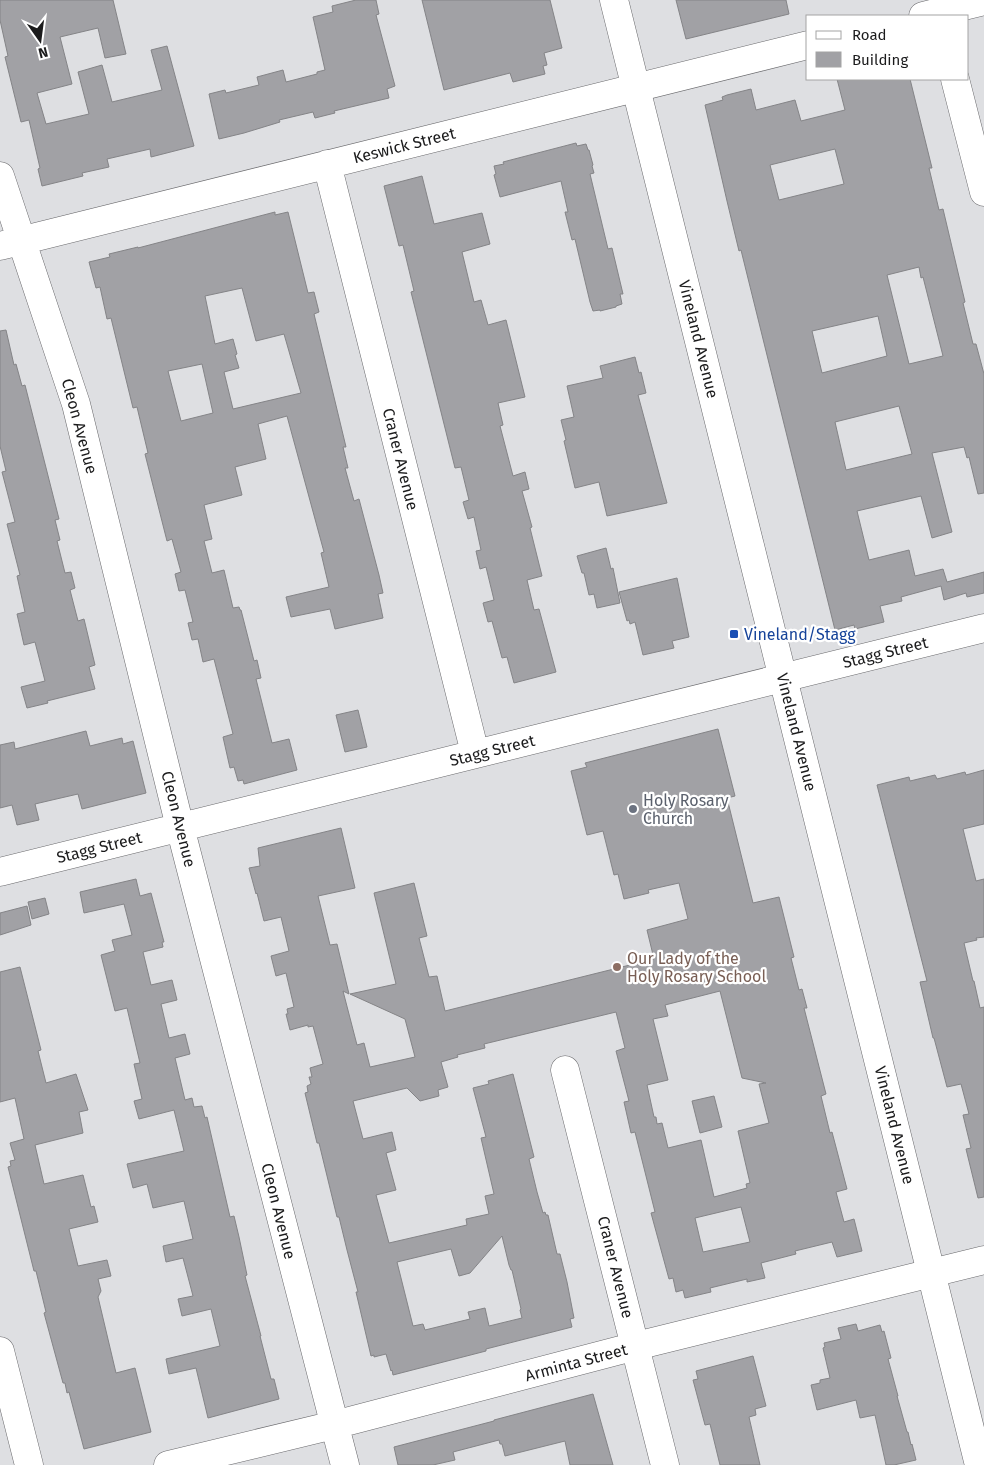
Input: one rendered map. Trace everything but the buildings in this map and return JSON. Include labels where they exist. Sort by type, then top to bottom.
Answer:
[{"type":"street","name":"Vineland Avenue","points":[[614,0],[979,1465]]},
{"type":"street","points":[[934,15],[984,1]]},
{"type":"street","name":"Keswick Street","points":[[11,243],[806,45]]},
{"type":"street","points":[[955,80],[984,192]]},
{"type":"street","name":"Craner Avenue","points":[[327,164],[475,754]]},
{"type":"street","name":"Cleon Avenue","points":[[0,176],[11,243],[76,404],[180,827],[344,1465]]},
{"type":"street","name":"Stagg Street","points":[[0,872],[984,628]]},
{"type":"street","name":"Craner Avenue","points":[[565,1070],[665,1465]]},
{"type":"street","name":"Arminta Street","points":[[168,1465],[334,1425],[636,1346],[984,1260]]},
{"type":"street","points":[[0,1351],[29,1465]]},
{"type":"place","name":"Vineland/Stagg","points":[[734,634]]},
{"type":"place","name":"Holy Rosary Church","points":[[633,809]]},
{"type":"place","name":"Our Lady of the Holy Rosary School","points":[[617,967]]}]
